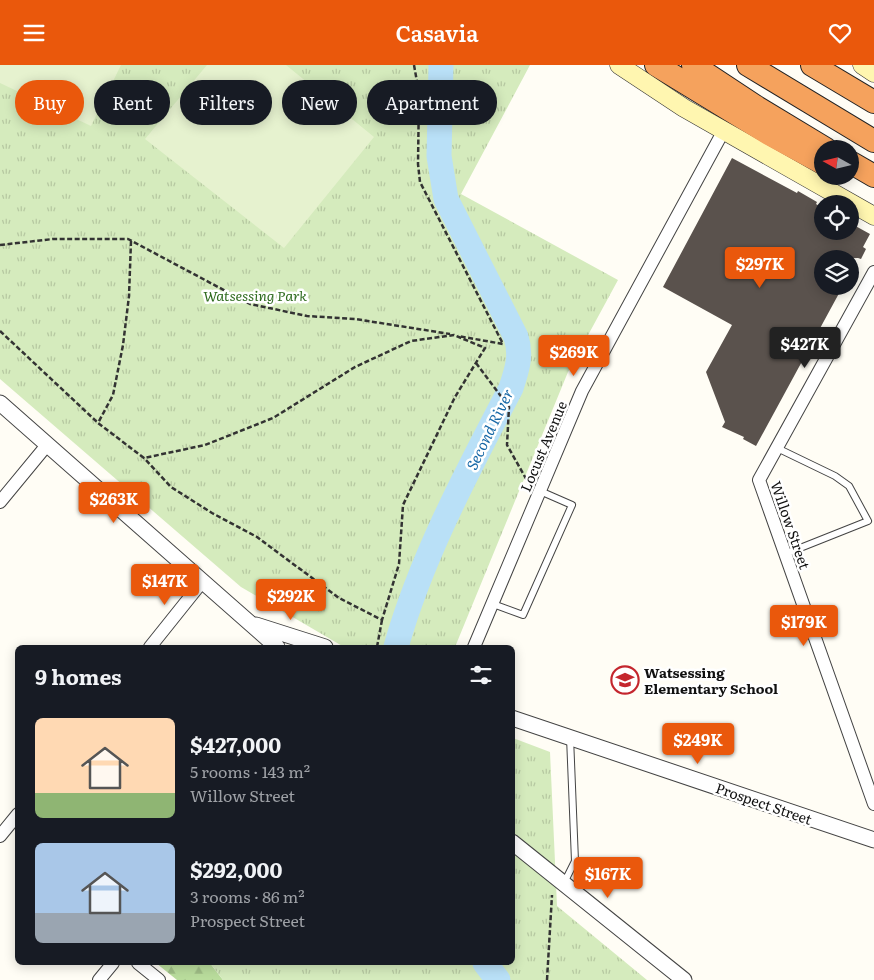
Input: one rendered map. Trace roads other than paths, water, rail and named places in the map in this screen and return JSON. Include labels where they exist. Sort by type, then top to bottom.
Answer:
[{"type":"highway","points":[[656,65],[814,159]]},
{"type":"highway","points":[[693,65],[814,142]]},
{"type":"highway","points":[[748,65],[874,141]]},
{"type":"highway","points":[[812,65],[874,102]]},
{"type":"highway","points":[[859,168],[874,176]]},
{"type":"highway","points":[[859,180],[874,186]]},
{"type":"main road","points":[[619,65],[662,94],[724,131],[874,216]]},
{"type":"main road","points":[[862,65],[874,73]]},
{"type":"street","name":"Locust Avenue","points":[[475,645],[588,379],[724,131]]},
{"type":"street","name":"Willow Street","points":[[874,272],[759,480],[874,805]]},
{"type":"street","points":[[0,403],[276,645]]},
{"type":"street","points":[[0,502],[47,445]]},
{"type":"street","points":[[152,645],[202,582]]},
{"type":"street","points":[[248,621],[319,645]]},
{"type":"street","name":"Prospect Street","points":[[515,718],[874,840]]},
{"type":"street","points":[[0,836],[15,818]]},
{"type":"street","points":[[515,844],[684,980]]},
{"type":"street","points":[[99,980],[111,965]]},
{"type":"street","points":[[140,965],[159,980]]},
{"type":"lane","points":[[777,448],[849,486],[868,521],[785,554]]},
{"type":"lane","points":[[493,603],[523,615],[572,505],[538,495]]},
{"type":"lane","points":[[564,883],[575,861],[570,737]]},
{"type":"waterway","name":"Second River","points":[[397,645],[418,581],[462,483],[511,388],[519,356],[516,337],[446,199],[439,156],[441,65]]},
{"type":"waterway","name":"Second River","points":[[487,965],[498,980]]},
{"type":"place","name":"Watsessing Elementary School","points":[[625,680]]},
{"type":"park label","name":"Watsessing Park","points":[[255,295]]}]
